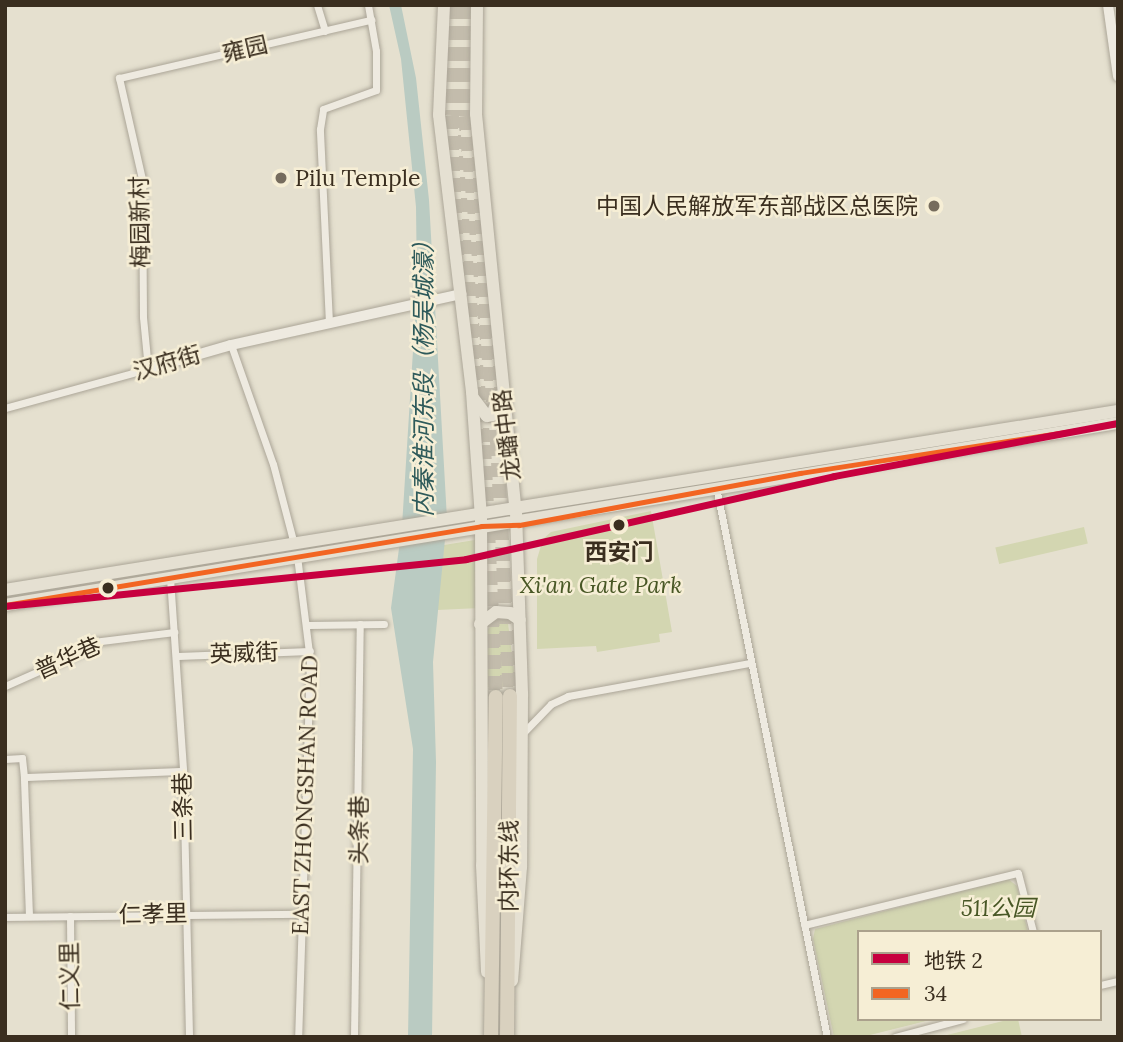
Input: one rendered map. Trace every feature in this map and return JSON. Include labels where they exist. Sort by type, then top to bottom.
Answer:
[{"type":"highway","name":"内环东线","points":[[491,1037],[490,1000],[503,697],[508,1037]]},
{"type":"main road","name":"龙蟠中路","points":[[444,5],[439,115],[472,392],[481,526],[482,864],[490,1000]]},
{"type":"main road","name":"龙蟠中路","points":[[477,5],[476,114],[501,387],[515,506],[520,620],[522,867],[508,1016]]},
{"type":"main road","points":[[472,392],[477,408],[487,416],[498,404],[501,387]]},
{"type":"main road","points":[[5,605],[170,578],[295,551],[395,525],[1118,411]]},
{"type":"main road","points":[[5,590],[395,540],[1118,423]]},
{"type":"main road","points":[[480,624],[496,612],[510,613],[520,620]]},
{"type":"street","points":[[317,5],[325,31]]},
{"type":"street","points":[[329,323],[320,129],[323,108],[376,90],[368,5]]},
{"type":"street","points":[[1108,5],[1118,76]]},
{"type":"street","name":"雍园","points":[[119,78],[371,20]]},
{"type":"street","name":"梅园新村","points":[[119,78],[142,179],[143,317],[148,369]]},
{"type":"street","name":"汉府街","points":[[5,408],[231,345],[461,293]]},
{"type":"street","points":[[231,345],[273,464],[295,551]]},
{"type":"street","points":[[716,487],[827,1037]]},
{"type":"street","name":"EAST ZHONGSHAN ROAD","points":[[295,551],[310,651],[298,1037]]},
{"type":"street","name":"三条巷","points":[[170,578],[178,656],[183,771],[189,1037]]},
{"type":"street","name":"头条巷","points":[[354,1037],[360,624]]},
{"type":"street","points":[[308,625],[384,624]]},
{"type":"street","name":"普华巷","points":[[5,686],[84,652],[93,642],[174,632]]},
{"type":"street","name":"英威街","points":[[178,656],[310,651]]},
{"type":"street","points":[[522,733],[551,704],[568,696],[750,663]]},
{"type":"street","points":[[5,759],[22,758],[29,916]]},
{"type":"street","points":[[24,776],[183,771]]},
{"type":"street","points":[[804,925],[1018,873],[1032,930]]},
{"type":"street","name":"仁孝里","points":[[5,917],[185,913],[300,914]]},
{"type":"street","name":"仁义里","points":[[70,916],[71,1037]]},
{"type":"street","points":[[895,1037],[955,1021]]},
{"type":"green space","name":"Xi'an Gate Park","points":[[651,511],[672,632],[659,634],[660,642],[597,652],[596,646],[537,649],[537,559],[543,539],[551,532]]},
{"type":"green space","points":[[1084,527],[1088,544],[999,564],[995,547]]},
{"type":"green space","points":[[481,539],[480,608],[437,610],[444,545]]},
{"type":"green space","points":[[497,619],[508,623],[516,686],[484,687],[487,630]]},
{"type":"green space","name":"511公园","points":[[1008,879],[1017,886],[1028,930],[857,930],[857,1021],[926,1021],[862,1037],[834,1037],[813,939],[815,929]]},
{"type":"green space","points":[[1003,1021],[1018,1021],[1022,1037],[939,1037]]},
{"type":"water","name":"内秦淮河东段（杨吴城濠）","points":[[389,5],[401,5],[416,78],[429,200],[447,519],[433,662],[436,762],[432,1037],[408,1037],[413,749],[391,608],[402,526],[417,287],[416,207],[401,59]]},
{"type":"tunnel","points":[[455,5],[452,115],[484,445],[496,697]]},
{"type":"tunnel","points":[[465,5],[465,116],[497,442],[510,696]]},
{"type":"metro line","name":"2","points":[[5,606],[466,559],[834,476],[1118,423]]},
{"type":"transit line","name":"34","points":[[5,605],[481,526],[519,525],[800,473],[1118,424]]},
{"type":"place","name":"Pilu Temple","points":[[281,178]]},
{"type":"place","name":"中国人民解放军东部战区总医院","points":[[934,206]]},
{"type":"place","name":"西安门","points":[[619,525]]}]
